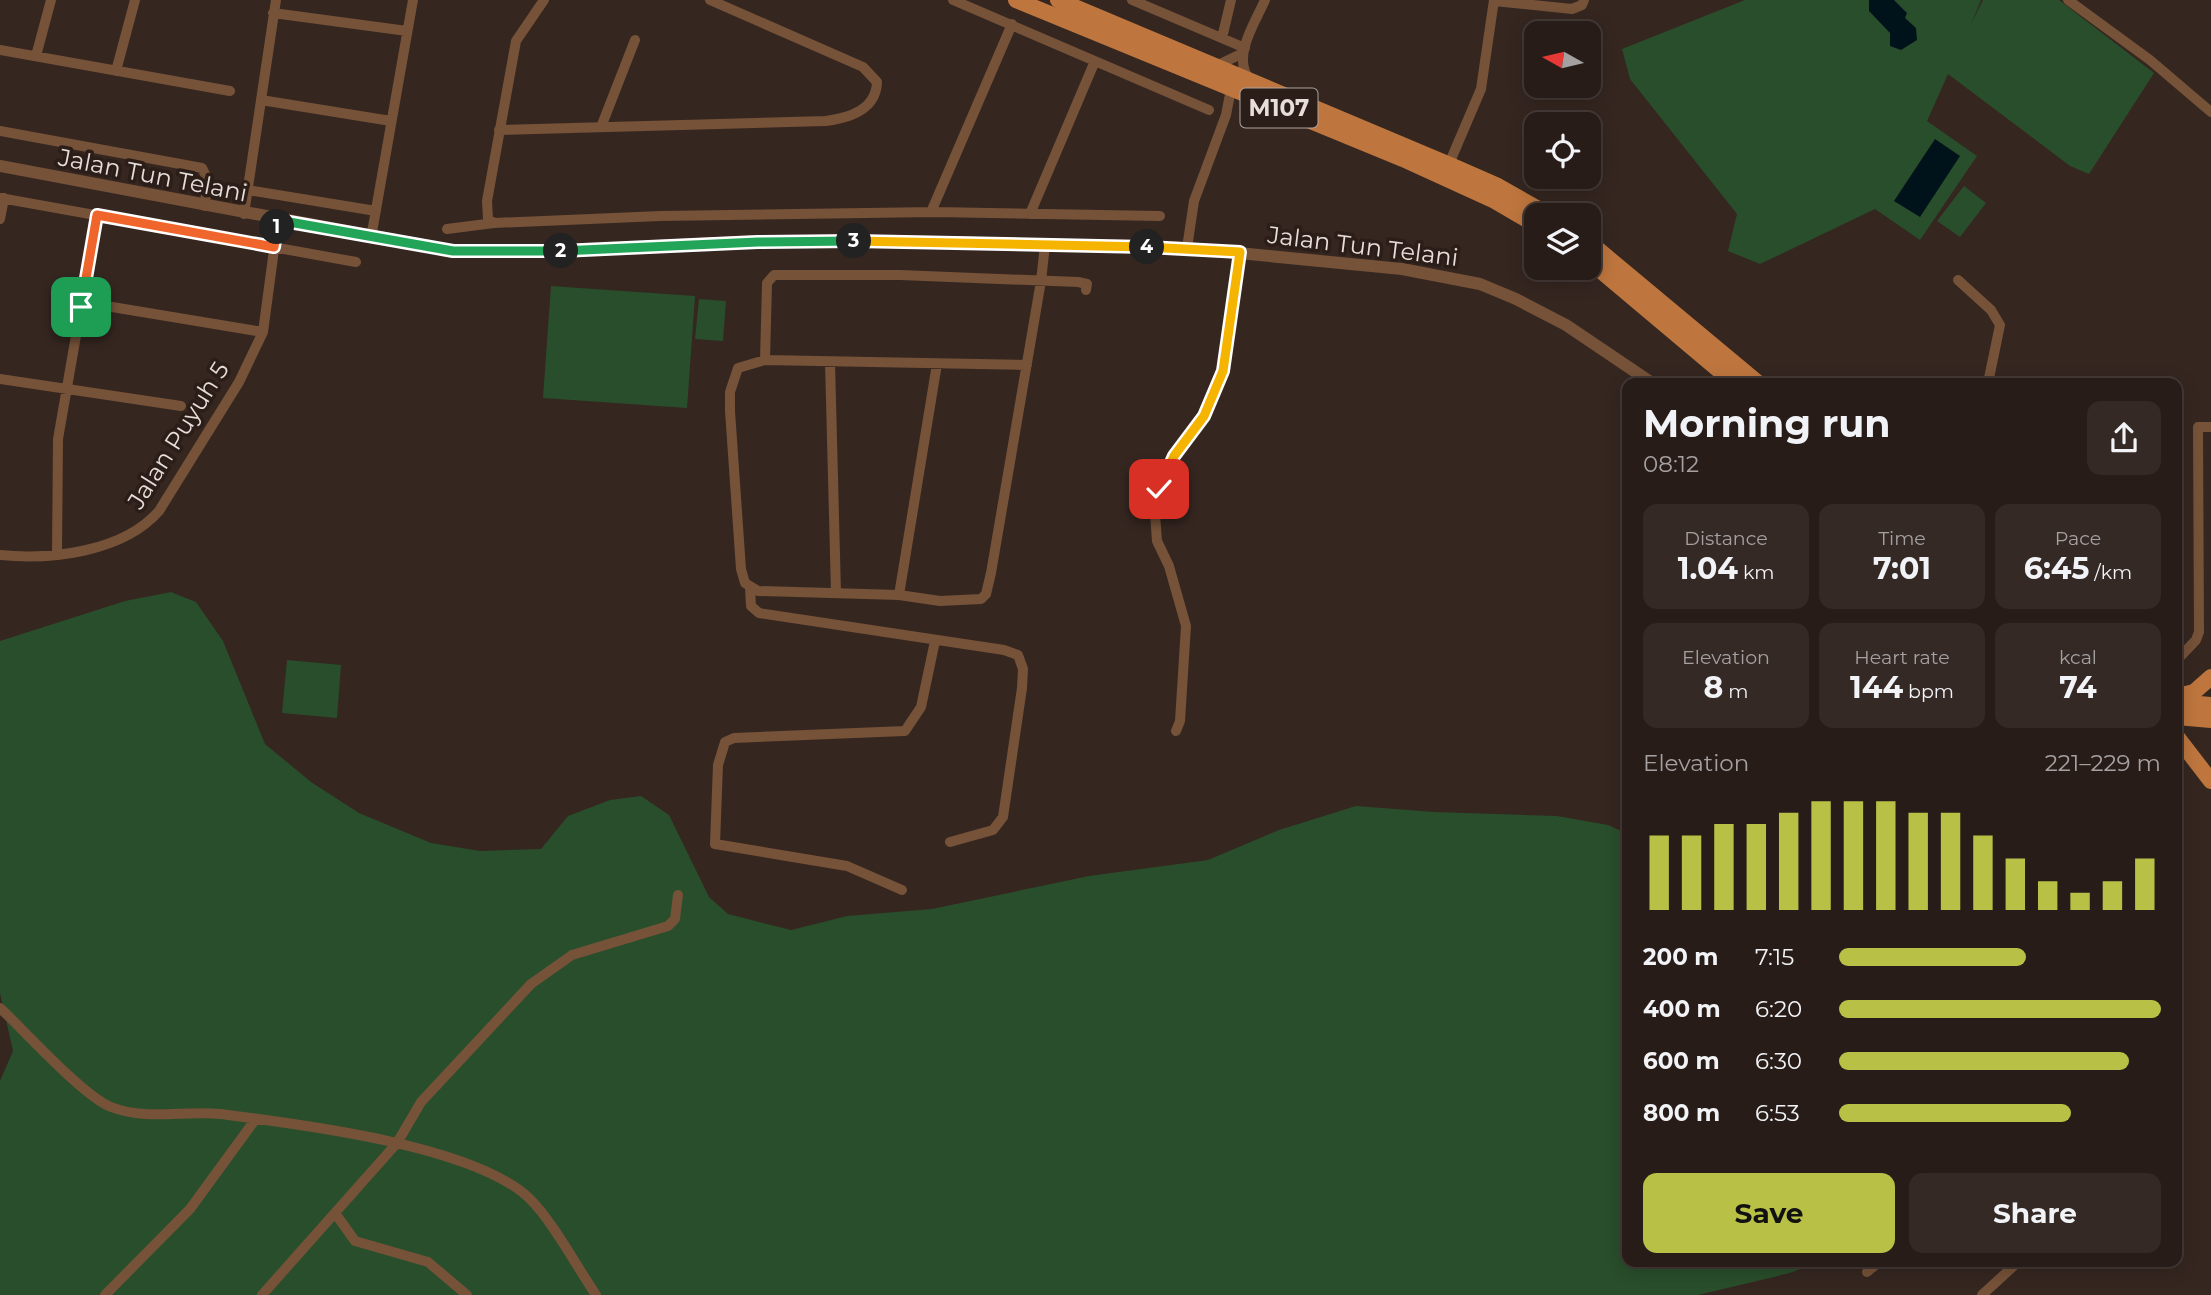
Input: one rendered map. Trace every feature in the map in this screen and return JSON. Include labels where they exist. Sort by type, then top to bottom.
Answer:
[{"type":"main road","name":"M107","points":[[1016,0],[1465,186],[1524,218]]},
{"type":"main road","name":"M107","points":[[1058,0],[1449,164],[1528,203]]},
{"type":"main road","points":[[1601,252],[1752,378]]},
{"type":"main road","points":[[1601,271],[1727,378]]},
{"type":"main road","points":[[2182,695],[2194,692],[2211,677]]},
{"type":"main road","points":[[2182,702],[2211,705]]},
{"type":"main road","points":[[2182,717],[2211,720]]},
{"type":"main road","points":[[2182,743],[2211,780]]},
{"type":"street","points":[[36,56],[51,0]]},
{"type":"street","points":[[116,71],[135,0]]},
{"type":"street","points":[[244,214],[276,0]]},
{"type":"street","points":[[371,238],[412,0]]},
{"type":"street","points":[[494,223],[488,219],[486,211],[516,41],[544,0]]},
{"type":"street","points":[[499,130],[826,121],[857,113],[872,100],[877,82],[863,67],[710,0]]},
{"type":"street","points":[[953,0],[1209,110]]},
{"type":"street","points":[[1132,0],[1222,38],[1244,51]]},
{"type":"street","points":[[1222,38],[1231,0]]},
{"type":"street","points":[[1249,79],[1242,67],[1244,51],[1265,0]]},
{"type":"street","points":[[1449,164],[1481,89],[1494,1],[1572,9],[1582,5],[1584,0]]},
{"type":"street","points":[[2068,0],[2150,60],[2211,112]]},
{"type":"street","points":[[273,13],[407,31]]},
{"type":"street","points":[[931,212],[1012,24]]},
{"type":"street","points":[[601,127],[635,40]]},
{"type":"street","points":[[0,50],[230,91]]},
{"type":"street","points":[[1216,66],[1244,51]]},
{"type":"street","points":[[1030,214],[1095,61]]},
{"type":"street","points":[[1187,248],[1194,201],[1226,116],[1231,89]]},
{"type":"street","points":[[261,100],[391,121]]},
{"type":"street","points":[[0,131],[202,168],[207,178],[205,206]]},
{"type":"street","name":"Jalan Tun Telani","points":[[0,166],[371,238],[472,252],[758,242],[1045,245],[1187,248],[1402,269],[1480,284],[1566,325],[1646,378]]},
{"type":"street","points":[[248,190],[376,211]]},
{"type":"street","points":[[0,219],[2,198],[356,262]]},
{"type":"street","points":[[447,229],[494,223],[674,216],[931,212],[1160,216]]},
{"type":"street","points":[[57,553],[58,439],[97,215]]},
{"type":"street","name":"Jalan Puyuh 5","points":[[0,555],[57,553],[117,541],[151,521],[239,382],[263,332],[278,220]]},
{"type":"street","points":[[750,588],[899,595],[975,602],[986,594],[1027,365],[1045,245]]},
{"type":"street","points":[[1176,732],[1180,721],[1186,626],[1169,566],[1157,541],[1155,514],[1167,470],[1204,416],[1223,371],[1240,252]]},
{"type":"street","points":[[765,360],[767,283],[774,275],[900,275],[1085,283],[1086,290]]},
{"type":"street","points":[[1958,280],[1991,310],[2000,326],[1989,378]]},
{"type":"street","points":[[82,302],[263,332]]},
{"type":"street","points":[[950,842],[993,830],[1003,817],[1023,669],[1018,655],[759,613],[751,606],[750,588],[741,569],[730,391],[738,368],[765,360],[1027,365]]},
{"type":"street","points":[[830,362],[836,593]]},
{"type":"street","points":[[899,595],[937,364]]},
{"type":"street","points":[[0,379],[181,406]]},
{"type":"street","points":[[2182,655],[2196,640],[2199,632],[2198,427],[2211,427]]},
{"type":"street","points":[[902,890],[847,866],[715,844],[718,765],[725,742],[734,737],[905,731],[921,707],[934,641]]},
{"type":"street","points":[[262,1295],[397,1143],[421,1102],[531,984],[572,955],[667,926],[676,919],[678,895]]},
{"type":"street","points":[[0,1008],[88,1092],[107,1105],[125,1112],[152,1115],[217,1114],[397,1143],[454,1160],[508,1181],[531,1200],[596,1295]]},
{"type":"street","points":[[105,1295],[190,1209],[255,1119]]},
{"type":"street","points":[[335,1213],[355,1241],[428,1262],[467,1295]]},
{"type":"street","points":[[1867,1272],[1873,1267]]},
{"type":"street","points":[[1982,1295],[2013,1267]]},
{"type":"green space","points":[[1745,0],[1981,0],[1971,24],[1983,0],[2059,0],[2154,73],[2089,174],[2070,166],[1948,74],[1927,121],[1977,156],[1920,240],[1875,209],[1760,264],[1728,251],[1737,214],[1630,79],[1622,49]]},
{"type":"green space","points":[[1964,186],[1986,203],[1960,237],[1937,221]]},
{"type":"green space","points":[[551,286],[695,296],[687,408],[543,398]]},
{"type":"green space","points":[[699,299],[726,301],[723,341],[695,339]]},
{"type":"green space","points":[[171,592],[196,602],[223,641],[265,744],[311,782],[359,813],[431,843],[480,851],[541,849],[568,816],[610,800],[641,796],[669,815],[709,897],[728,914],[791,930],[847,916],[932,909],[1089,876],[1208,860],[1279,830],[1356,806],[1434,812],[1557,816],[1608,825],[1622,831],[1622,1267],[1805,1267],[1698,1295],[0,1295],[0,1081],[13,1051],[0,993],[0,641],[125,601]]},
{"type":"green space","points":[[287,660],[341,665],[337,718],[282,713]]},
{"type":"shaded area","points":[[1869,0],[1894,0],[1907,13],[1905,18],[1916,28],[1917,40],[1901,50],[1890,46],[1890,33],[1869,11]]},
{"type":"shaded area","points":[[1935,139],[1960,156],[1920,217],[1894,201]]},
{"type":"route","points":[[81,307],[97,215],[274,247],[278,220],[389,242],[472,252],[833,241],[1187,248],[1240,252],[1223,371],[1204,416],[1174,456],[1159,489]]}]
